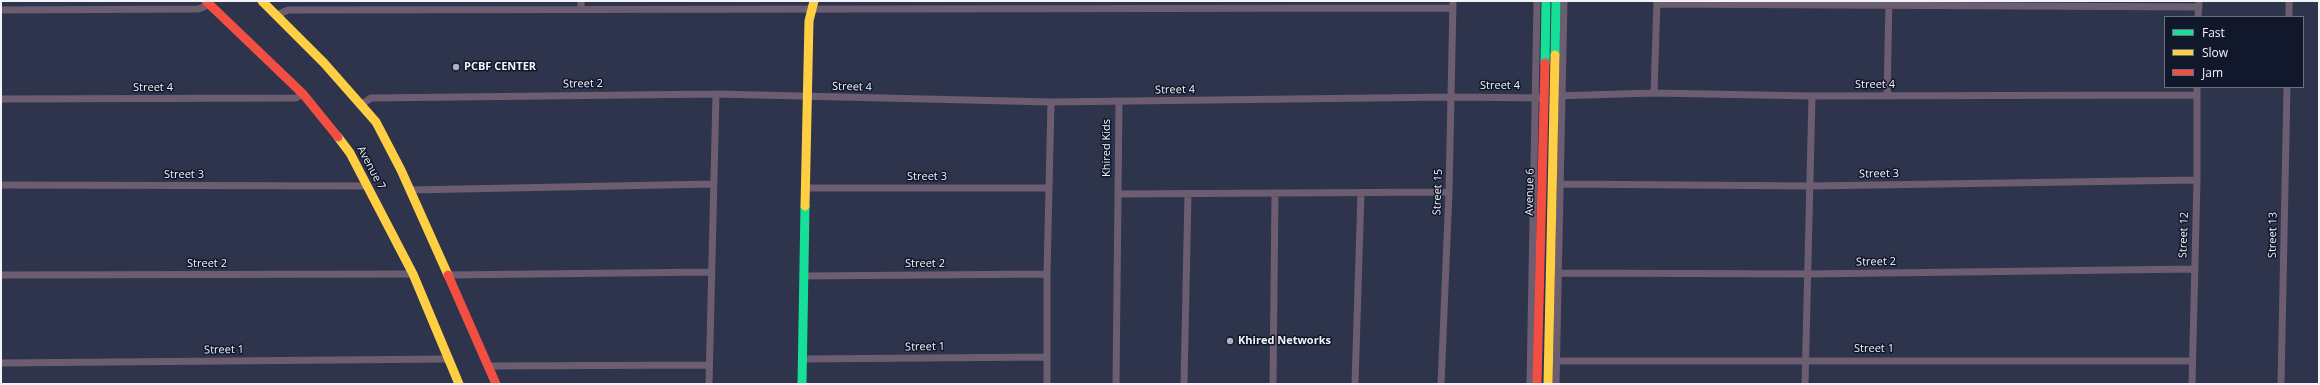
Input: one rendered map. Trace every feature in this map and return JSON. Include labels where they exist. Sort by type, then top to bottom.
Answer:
[{"type":"main road","points":[[262,1],[362,104],[376,122],[410,190],[496,384]]},
{"type":"main road","name":"Avenue 6","points":[[1537,384],[1540,98],[1546,1]]},
{"type":"main road","name":"Avenue 6","points":[[1548,384],[1558,96],[1556,1]]},
{"type":"main road","name":"Avenue 7","points":[[207,2],[303,94],[338,135],[350,153],[413,274],[459,384]]},
{"type":"main road","points":[[802,384],[809,22],[814,5]]},
{"type":"street","points":[[581,1],[581,9]]},
{"type":"street","points":[[1530,384],[1540,98],[1538,1]]},
{"type":"street","points":[[1556,384],[1561,184],[1558,96],[1564,1]]},
{"type":"street","points":[[2289,1],[2289,16]]},
{"type":"street","points":[[1,10],[198,9],[204,7],[207,2]]},
{"type":"street","points":[[1654,93],[1657,3],[2199,4],[2198,16]]},
{"type":"street","points":[[277,16],[288,10],[581,9],[803,4],[1453,5]]},
{"type":"street","points":[[1887,96],[1889,4]]},
{"type":"street","name":"Street 15","points":[[1441,384],[1449,192],[1453,5]]},
{"type":"street","name":"Street 12","points":[[2192,384],[2197,180],[2197,88]]},
{"type":"street","name":"Street 13","points":[[2281,384],[2287,88]]},
{"type":"street","name":"Street 4","points":[[1558,96],[1654,93],[1812,96],[2197,95]]},
{"type":"street","name":"Street 4","points":[[1,99],[296,98],[303,94]]},
{"type":"street","points":[[709,384],[716,94]]},
{"type":"street","name":"Street 2","points":[[362,104],[371,98],[716,94],[807,97]]},
{"type":"street","points":[[1805,384],[1812,96]]},
{"type":"street","name":"Street 4","points":[[807,97],[1051,102],[1452,97],[1540,98]]},
{"type":"street","points":[[1047,384],[1047,274],[1051,102]]},
{"type":"street","name":"Khired Kids","points":[[1116,384],[1118,102]]},
{"type":"street","name":"Street 3","points":[[1561,184],[1810,186],[2197,180]]},
{"type":"street","points":[[410,190],[713,184]]},
{"type":"street","name":"Street 3","points":[[1,186],[367,186]]},
{"type":"street","name":"Street 3","points":[[806,188],[1049,188]]},
{"type":"street","points":[[1355,384],[1361,192]]},
{"type":"street","points":[[1118,194],[1449,192]]},
{"type":"street","points":[[1273,384],[1274,193]]},
{"type":"street","points":[[1184,384],[1188,194]]},
{"type":"street","name":"Street 2","points":[[1558,273],[1808,274],[2194,269]]},
{"type":"street","points":[[448,275],[711,272]]},
{"type":"street","name":"Street 2","points":[[1,275],[413,274]]},
{"type":"street","name":"Street 2","points":[[804,276],[1047,274]]},
{"type":"street","name":"Street 1","points":[[803,359],[1047,357]]},
{"type":"street","name":"Street 1","points":[[1,363],[448,359]]},
{"type":"street","name":"Street 1","points":[[1557,361],[2192,361]]},
{"type":"street","points":[[488,366],[709,365]]},
{"type":"traffic: fast","points":[[1545,63],[1546,1]]},
{"type":"traffic: fast","points":[[1555,55],[1556,1]]},
{"type":"traffic: fast","points":[[802,384],[805,206]]},
{"type":"traffic: slow","points":[[262,1],[324,63],[376,122],[401,170],[448,275]]},
{"type":"traffic: slow","points":[[805,206],[809,21],[814,1]]},
{"type":"traffic: slow","points":[[1548,384],[1555,55]]},
{"type":"traffic: slow","points":[[338,137],[350,153],[413,274],[459,384]]},
{"type":"traffic: jam","points":[[206,1],[303,94],[338,137]]},
{"type":"traffic: jam","points":[[1537,384],[1545,63]]},
{"type":"traffic: jam","points":[[448,275],[496,384]]},
{"type":"place","name":"PCBF CENTER","points":[[456,67]]},
{"type":"place","name":"Khired Networks","points":[[1230,341]]}]
